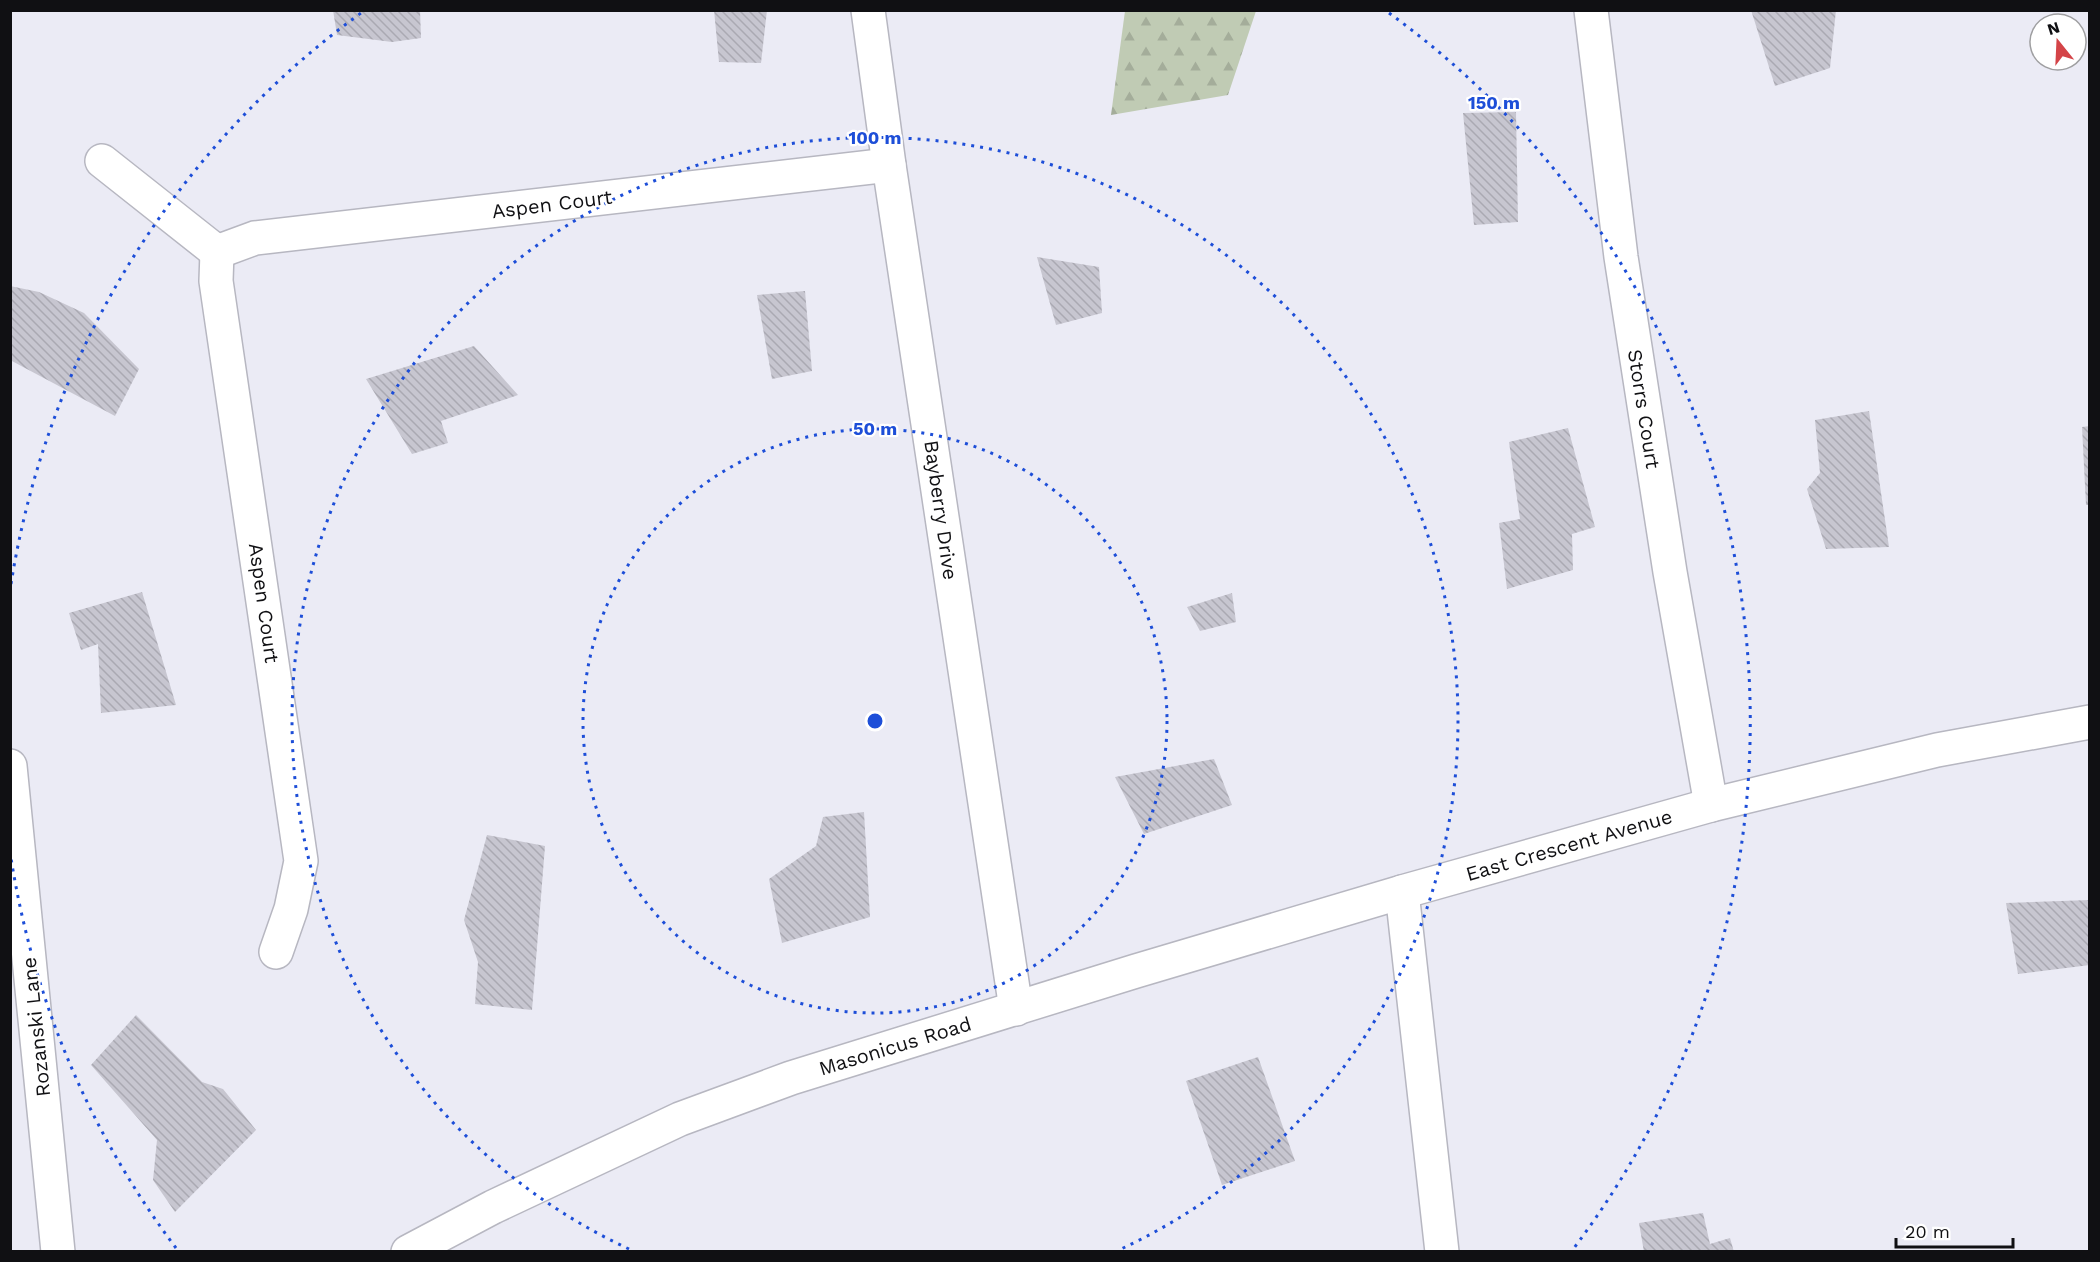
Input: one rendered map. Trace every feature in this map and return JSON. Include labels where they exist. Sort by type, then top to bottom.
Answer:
[{"type":"street","name":"Bayberry Drive","points":[[868,10],[889,165],[1016,1009]]},
{"type":"street","name":"Storrs Court","points":[[1592,10],[1621,257],[1670,572],[1711,805]]},
{"type":"street","points":[[102,161],[217,252]]},
{"type":"street","name":"Aspen Court","points":[[276,952],[291,909],[301,861],[216,281],[217,252],[255,238],[889,165]]},
{"type":"street","name":"East Crescent Avenue","points":[[1402,892],[1711,805],[1937,750],[2090,722]]},
{"type":"street","name":"Rozanski Lane","points":[[10,766],[58,1251]]},
{"type":"street","points":[[1402,892],[1442,1251]]},
{"type":"street","name":"Masonicus Road","points":[[419,1249],[493,1207],[680,1119],[791,1078],[1402,892]]},
{"type":"green space","points":[[1125,11],[1256,11],[1228,95],[1111,115]]},
{"type":"building","points":[[333,10],[420,10],[421,38],[392,42],[337,35]]},
{"type":"building","points":[[714,10],[767,10],[761,63],[719,62]]},
{"type":"building","points":[[1751,10],[1836,10],[1830,68],[1775,86]]},
{"type":"building","points":[[1516,112],[1518,222],[1474,225],[1463,113]]},
{"type":"building","points":[[1037,257],[1099,267],[1102,313],[1056,325]]},
{"type":"building","points":[[10,286],[39,292],[84,313],[139,369],[115,416],[10,360]]},
{"type":"building","points":[[805,291],[812,371],[772,379],[757,295]]},
{"type":"building","points":[[474,346],[518,395],[441,421],[448,443],[412,454],[366,379]]},
{"type":"building","points":[[1869,411],[1889,547],[1826,549],[1807,489],[1820,473],[1815,420]]},
{"type":"building","points":[[2090,426],[2090,505],[2086,505],[2082,427]]},
{"type":"building","points":[[1568,428],[1595,527],[1572,534],[1573,570],[1507,589],[1499,523],[1520,519],[1509,442]]},
{"type":"building","points":[[142,592],[176,705],[101,713],[98,644],[81,650],[69,613]]},
{"type":"building","points":[[1232,593],[1236,622],[1200,631],[1187,607]]},
{"type":"building","points":[[1214,759],[1232,805],[1144,834],[1115,777]]},
{"type":"building","points":[[864,812],[870,917],[782,943],[769,879],[816,846],[823,817]]},
{"type":"building","points":[[487,835],[545,846],[532,1010],[475,1004],[478,962],[464,920]]},
{"type":"building","points":[[2090,900],[2090,965],[2018,974],[2006,903]]},
{"type":"building","points":[[136,1015],[202,1082],[223,1089],[256,1130],[175,1212],[153,1180],[157,1140],[91,1065]]},
{"type":"building","points":[[1258,1057],[1295,1161],[1222,1185],[1186,1081]]},
{"type":"building","points":[[1703,1213],[1710,1244],[1730,1238],[1734,1252],[1644,1252],[1639,1223]]}]
